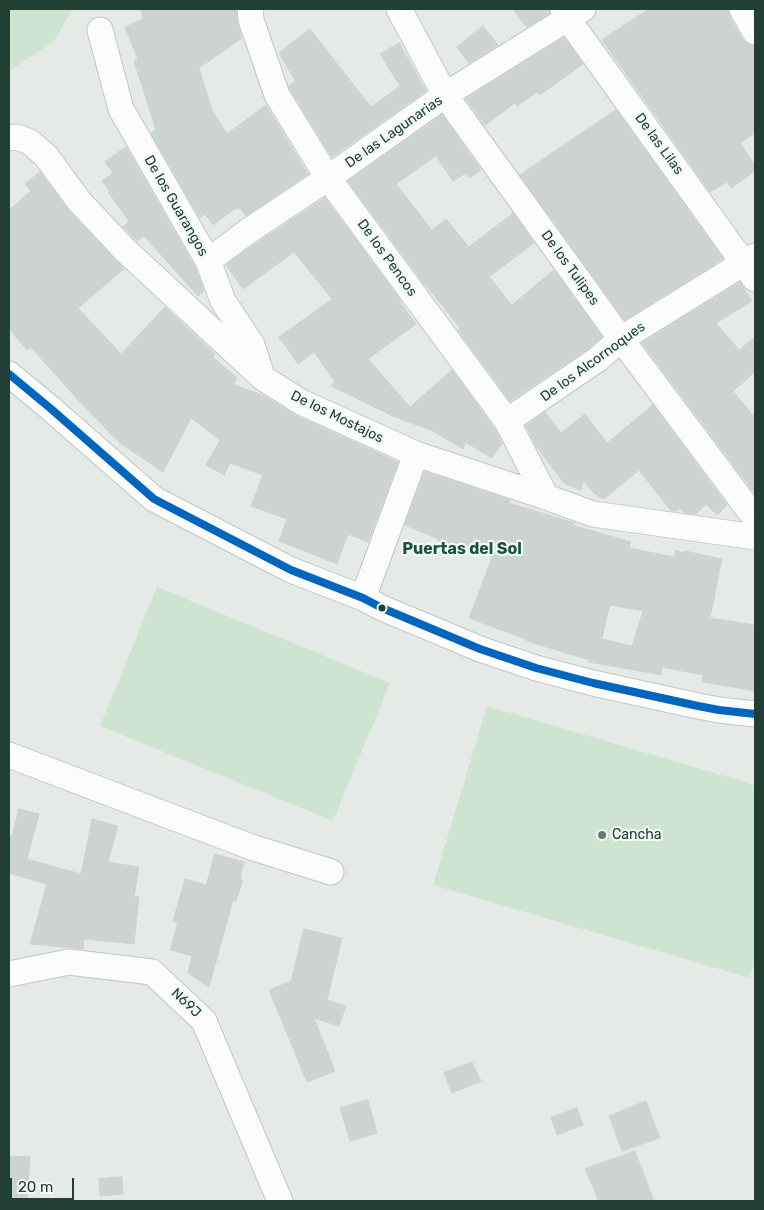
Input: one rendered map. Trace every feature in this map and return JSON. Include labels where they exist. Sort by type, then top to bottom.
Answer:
[{"type":"street","name":"De los Pencos","points":[[250,9],[251,20],[276,95],[328,178],[507,421],[546,497]]},
{"type":"street","name":"De los Tulipes","points":[[398,9],[446,95],[621,339],[755,518]]},
{"type":"street","points":[[742,9],[755,32]]},
{"type":"street","name":"De las Lagunarias","points":[[208,261],[246,232],[328,178],[446,95],[572,12]]},
{"type":"street","name":"De las Lilas","points":[[572,12],[752,266]]},
{"type":"street","name":"De los Guarangos","points":[[100,30],[121,109],[208,261],[223,301],[252,345],[263,378]]},
{"type":"street","name":"De los Mostajos","points":[[9,138],[17,137],[30,142],[46,156],[79,201],[124,249],[263,378],[301,402],[416,454],[593,514],[755,537]]},
{"type":"street","name":"De los Alcornoques","points":[[507,421],[598,359],[621,339],[752,266]]},
{"type":"street","points":[[9,374],[154,499],[291,570],[363,598],[382,608],[480,649],[536,668],[698,706],[755,714]]},
{"type":"street","points":[[363,598],[416,454]]},
{"type":"street","points":[[9,755],[251,847],[331,872]]},
{"type":"street","name":"N69J","points":[[9,974],[69,962],[152,972],[204,1021],[280,1201]]},
{"type":"green space","points":[[9,9],[73,9],[54,41],[9,71]]},
{"type":"green space","points":[[157,587],[390,683],[333,821],[100,726]]},
{"type":"green space","name":"Cancha","points":[[487,706],[755,785],[755,960],[750,978],[433,885]]},
{"type":"building","points":[[141,9],[236,9],[237,22],[242,38],[199,68],[212,110],[227,134],[266,105],[308,174],[246,216],[240,208],[238,210],[236,208],[213,225],[205,214],[200,218],[151,133],[156,130],[134,61],[138,60],[125,27],[143,19]]},
{"type":"building","points":[[513,9],[549,9],[550,13],[527,27]]},
{"type":"building","points":[[649,9],[728,9],[729,16],[742,39],[747,44],[754,46],[755,133],[740,143],[755,165],[755,171],[731,188],[727,182],[710,192],[602,40]]},
{"type":"building","points":[[483,26],[498,45],[469,63],[457,47]]},
{"type":"building","points":[[310,29],[371,107],[400,86],[380,54],[399,43],[426,91],[332,157],[290,89],[289,86],[295,81],[279,53]]},
{"type":"building","points":[[564,38],[583,64],[540,95],[537,92],[517,106],[515,103],[485,125],[466,99]]},
{"type":"building","points":[[616,110],[723,259],[625,320],[520,175]]},
{"type":"building","points":[[442,115],[481,170],[469,178],[466,173],[453,181],[436,156],[396,184],[432,230],[446,219],[469,247],[513,213],[534,243],[489,277],[512,305],[554,270],[602,337],[589,348],[510,401],[458,330],[460,328],[424,284],[348,181]]},
{"type":"building","points":[[126,147],[195,267],[204,291],[198,296],[144,236],[137,241],[123,227],[129,221],[102,181],[113,173],[105,162]]},
{"type":"building","points":[[40,172],[69,211],[124,269],[78,308],[121,354],[165,307],[215,354],[213,357],[237,378],[233,384],[262,395],[295,415],[398,462],[368,542],[348,534],[337,564],[279,541],[287,519],[251,506],[263,475],[230,463],[224,475],[206,465],[220,440],[191,418],[163,472],[120,443],[78,400],[31,347],[27,350],[9,329],[9,210],[31,191],[25,184]]},
{"type":"building","points":[[325,198],[416,324],[368,359],[410,407],[452,370],[495,429],[502,443],[492,458],[465,442],[463,449],[431,430],[395,417],[331,386],[335,382],[314,352],[298,364],[279,337],[332,299],[294,252],[243,289],[226,265]]},
{"type":"building","points":[[740,282],[752,301],[716,323],[739,350],[755,337],[755,372],[733,391],[755,418],[755,492],[642,343]]},
{"type":"building","points":[[653,405],[727,505],[717,515],[706,504],[696,514],[685,513],[680,508],[676,511],[671,511],[639,470],[604,499],[597,496],[583,481],[581,490],[564,483],[536,446],[526,426],[545,412],[561,433],[585,414],[607,443]]},
{"type":"building","points":[[425,472],[510,500],[509,503],[575,523],[572,525],[631,542],[629,548],[674,557],[676,550],[722,559],[710,618],[755,625],[755,691],[702,682],[703,675],[662,667],[661,675],[589,662],[589,660],[527,641],[469,618],[493,555],[438,541],[438,539],[405,525]],"holes":[[[610,605],[643,611],[632,646],[602,639]]]},
{"type":"building","points":[[19,809],[39,814],[27,859],[81,874],[92,819],[118,826],[108,862],[139,867],[134,897],[139,897],[134,944],[84,939],[83,949],[30,944],[47,884],[9,873],[9,835],[12,836]]},
{"type":"building","points":[[215,854],[244,862],[240,879],[243,880],[236,901],[233,900],[209,987],[188,973],[192,956],[170,950],[178,923],[173,921],[185,879],[206,885]]},
{"type":"building","points":[[304,929],[342,938],[327,1000],[346,1006],[339,1026],[314,1018],[335,1071],[307,1082],[269,990],[291,981]]},
{"type":"building","points":[[472,1062],[481,1081],[452,1093],[444,1073]]},
{"type":"building","points":[[368,1100],[377,1133],[350,1141],[340,1108]]},
{"type":"building","points":[[646,1101],[660,1138],[622,1151],[609,1116]]},
{"type":"building","points":[[577,1108],[583,1125],[557,1135],[551,1118]]},
{"type":"building","points":[[635,1151],[654,1201],[599,1201],[585,1169]]},
{"type":"building","points":[[9,1156],[30,1157],[27,1201],[9,1200]]},
{"type":"building","points":[[122,1177],[123,1194],[100,1196],[99,1179]]},
{"type":"transit line","points":[[9,374],[154,499],[291,570],[363,598],[382,608],[480,649],[536,668],[593,683],[698,706],[755,714]]},
{"type":"place","name":"Cancha","points":[[602,835]]},
{"type":"district","name":"Puertas del Sol","points":[[462,549]]}]
